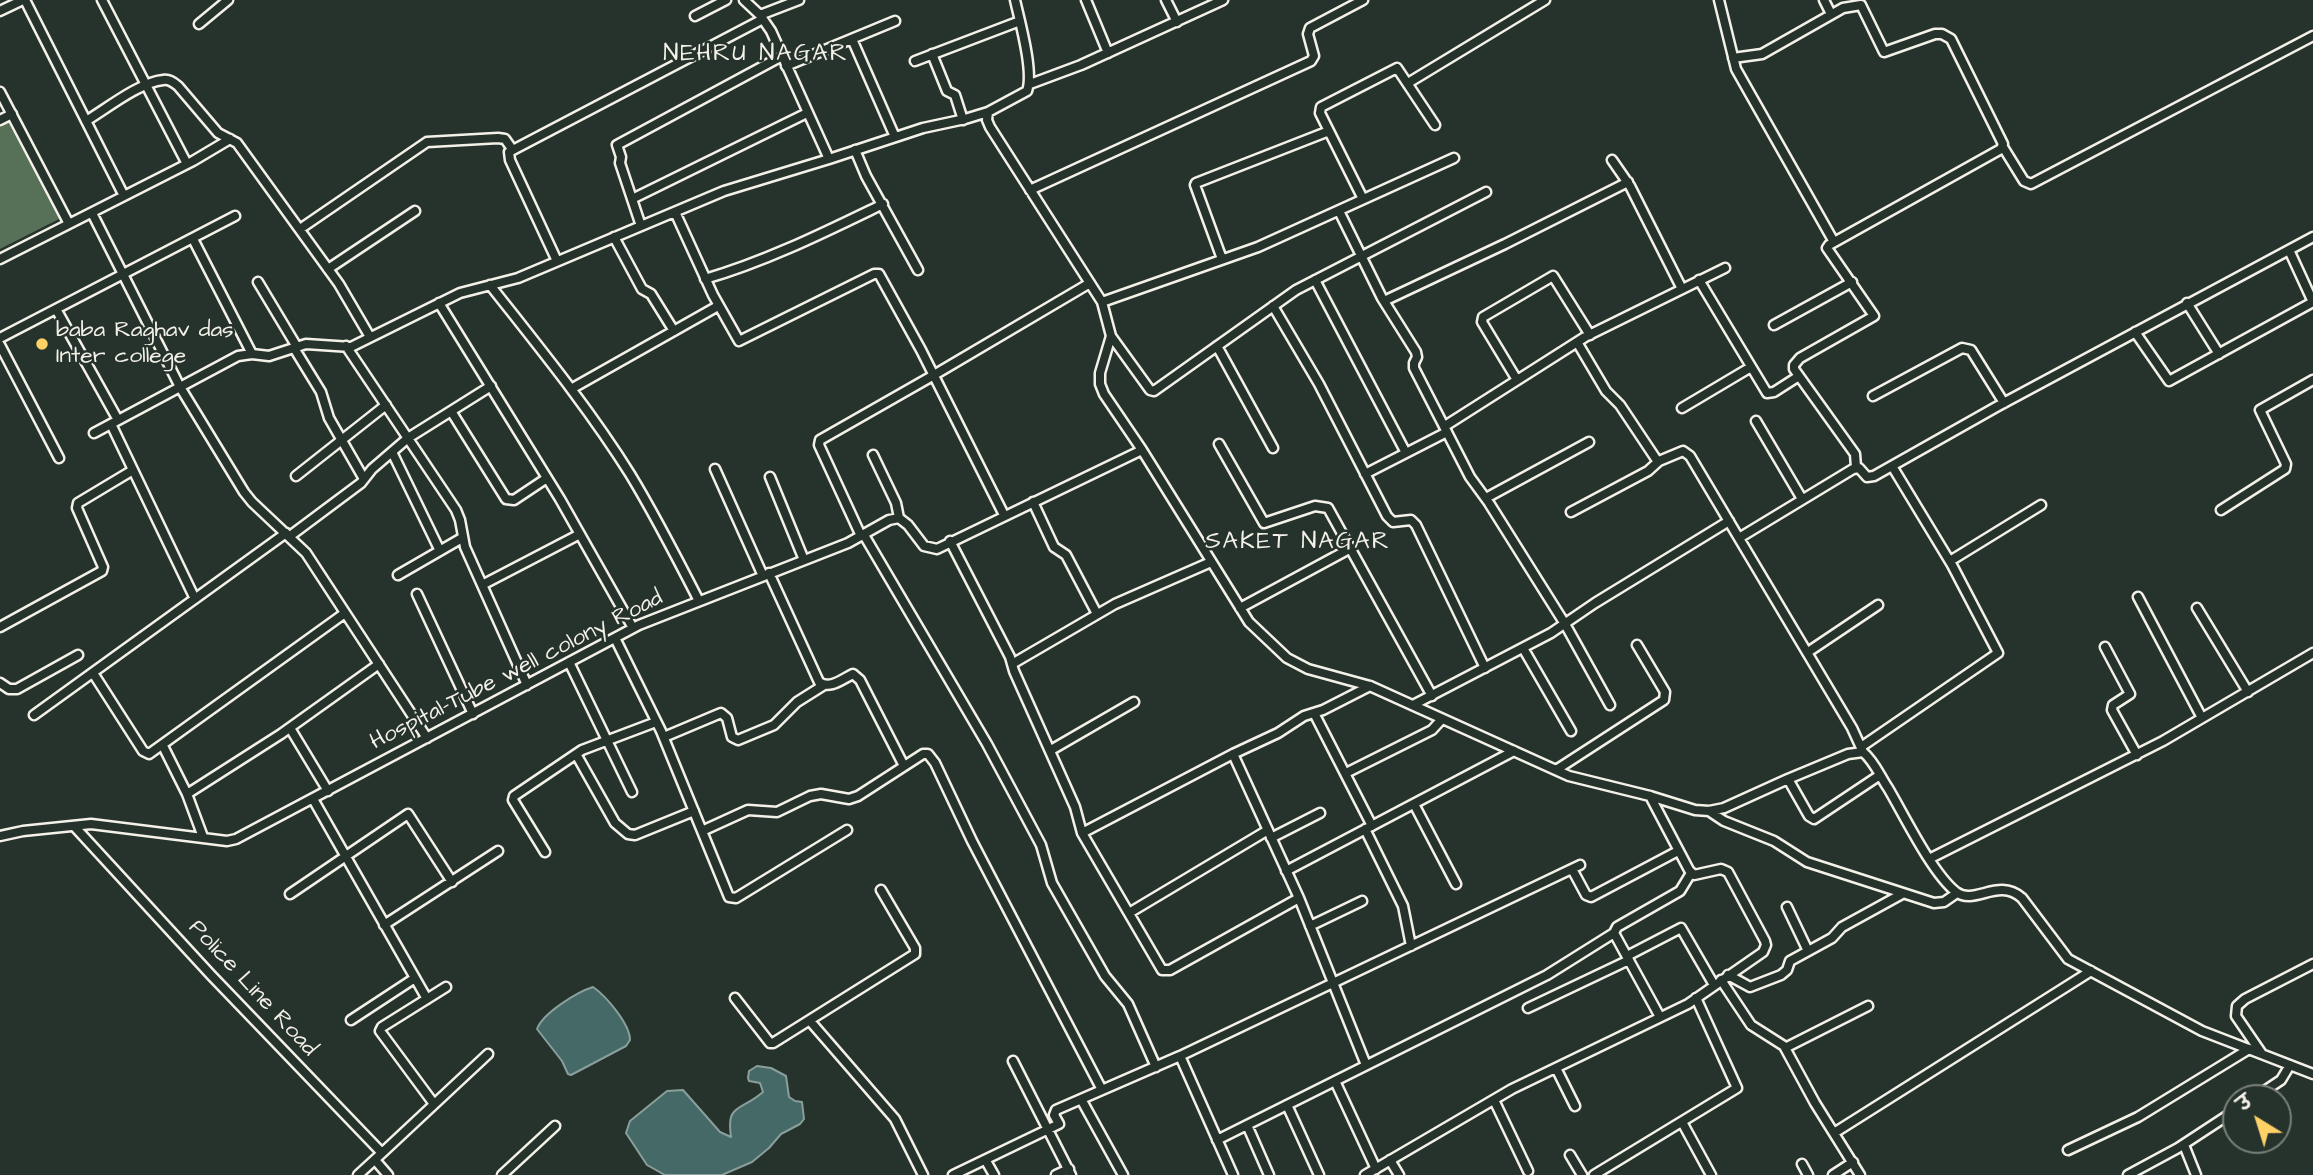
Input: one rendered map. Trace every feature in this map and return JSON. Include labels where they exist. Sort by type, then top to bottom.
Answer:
[{"type":"street","points":[[0,11],[24,0],[124,196]]},
{"type":"street","points":[[102,0],[187,164]]},
{"type":"street","points":[[695,16],[726,0]]},
{"type":"street","points":[[744,0],[762,17],[771,31],[829,159]]},
{"type":"street","points":[[557,261],[510,160],[509,152],[762,17],[799,0]]},
{"type":"street","points":[[94,433],[238,356],[269,356],[306,344],[351,347],[460,293],[518,278],[724,191],[923,128],[988,112],[1027,91],[1030,84],[1015,0]]},
{"type":"street","points":[[1086,0],[1108,53]]},
{"type":"street","points":[[1166,0],[1177,22]]},
{"type":"street","points":[[1030,84],[1108,53],[1223,0]]},
{"type":"street","points":[[1030,190],[1311,61],[1314,56],[1308,34],[1310,27],[1363,0]]},
{"type":"street","points":[[1408,83],[1545,0]]},
{"type":"street","points":[[1718,0],[1736,69],[1834,242]]},
{"type":"street","points":[[1824,0],[1831,14]]},
{"type":"street","points":[[199,24],[225,1]]},
{"type":"street","points":[[1733,58],[1762,54],[1848,6],[1861,5],[1884,52],[1942,34],[1951,39],[2003,146],[2025,181],[2031,184],[2313,36]]},
{"type":"street","points":[[786,66],[895,21]]},
{"type":"street","points":[[915,61],[1020,21]]},
{"type":"street","points":[[852,39],[895,137]]},
{"type":"street","points":[[932,54],[947,91],[955,95],[963,120]]},
{"type":"street","points":[[641,226],[619,160],[621,157],[617,145],[782,56]]},
{"type":"street","points":[[1363,199],[1328,131],[1320,113],[1321,107],[1394,68],[1399,69],[1435,125]]},
{"type":"street","points":[[86,121],[146,85],[170,80],[178,86],[218,133],[237,143],[328,269],[353,306],[370,338]]},
{"type":"street","points":[[0,92],[69,224]]},
{"type":"street","points":[[988,112],[990,127],[1102,302],[1111,335],[1152,391],[1273,306],[1315,280],[1486,192]]},
{"type":"street","points":[[632,199],[807,113]]},
{"type":"street","points":[[0,120],[12,114]]},
{"type":"street","points":[[1222,259],[1196,183],[1328,131]]},
{"type":"street","points":[[300,229],[427,142],[498,138],[505,139],[512,149]]},
{"type":"street","points":[[0,259],[187,164],[230,139]]},
{"type":"street","points":[[1856,467],[1855,454],[1794,369],[1800,358],[1874,316],[1828,250],[1829,245],[2003,146]]},
{"type":"street","points":[[855,150],[866,176],[918,270]]},
{"type":"street","points":[[1102,302],[1258,247],[1454,158]]},
{"type":"street","points":[[1612,160],[1628,182],[1682,289]]},
{"type":"street","points":[[1384,301],[1628,182]]},
{"type":"street","points":[[705,279],[792,247],[883,204]]},
{"type":"street","points":[[328,269],[415,211]]},
{"type":"street","points":[[1339,211],[1384,301],[1416,352],[1414,369],[1470,477],[1565,624],[1610,705]]},
{"type":"street","points":[[674,212],[737,340],[741,341],[876,273],[881,276],[1004,515]]},
{"type":"street","points":[[92,213],[180,387],[244,492],[306,553],[428,738]]},
{"type":"street","points":[[0,338],[235,216]]},
{"type":"street","points":[[614,237],[642,289],[652,293],[674,331]]},
{"type":"street","points":[[1856,467],[1870,477],[1892,466],[2313,237]]},
{"type":"street","points":[[193,239],[252,354]]},
{"type":"street","points":[[2135,332],[2169,381],[2313,302],[2288,250]]},
{"type":"street","points":[[1365,474],[1446,429],[1577,342],[1725,268]]},
{"type":"street","points":[[1517,380],[1482,322],[1483,317],[1553,276],[1590,335]]},
{"type":"street","points":[[1315,280],[1406,453]]},
{"type":"street","points":[[1699,281],[1767,393],[1774,392],[1799,376]]},
{"type":"street","points":[[258,282],[321,393],[329,418],[364,479]]},
{"type":"street","points":[[1774,325],[1852,282]]},
{"type":"street","points":[[1090,283],[820,440],[819,445],[863,536],[986,744],[1041,845],[1052,883],[1105,976],[1128,1004],[1156,1067]]},
{"type":"street","points":[[490,285],[572,389],[631,475],[699,601]]},
{"type":"street","points":[[439,303],[547,478],[633,628]]},
{"type":"street","points":[[2188,303],[2218,354]]},
{"type":"street","points":[[572,389],[718,306]]},
{"type":"street","points":[[1273,306],[1319,384],[1390,520],[1411,520],[1416,526],[1485,668]]},
{"type":"street","points":[[56,309],[114,422],[133,470],[195,599]]},
{"type":"street","points":[[1111,335],[1100,373],[1104,394],[1249,622],[1287,659],[1308,669],[1370,686],[1569,776],[1695,810],[1724,808],[1862,750],[1998,653],[1950,561],[1892,466]]},
{"type":"street","points":[[1577,342],[1606,391],[1659,461]]},
{"type":"street","points":[[0,345],[59,458]]},
{"type":"street","points":[[346,346],[456,510],[462,538],[527,685]]},
{"type":"street","points":[[1217,346],[1273,448]]},
{"type":"street","points":[[1872,396],[1962,348],[1967,348],[1971,350],[2004,403]]},
{"type":"street","points":[[1682,408],[1751,367]]},
{"type":"street","points":[[2221,510],[2285,469],[2286,464],[2260,410],[2313,380]]},
{"type":"street","points":[[34,715],[364,479],[408,438],[491,386]]},
{"type":"street","points":[[296,476],[386,405]]},
{"type":"street","points":[[451,411],[506,499],[514,500],[547,478]]},
{"type":"street","points":[[1756,421],[1802,499]]},
{"type":"street","points":[[1486,498],[1590,442]]},
{"type":"street","points":[[1219,444],[1264,523],[1315,506],[1325,506],[1432,696]]},
{"type":"street","points":[[873,455],[896,503],[899,518],[924,546],[937,549],[1142,450]]},
{"type":"street","points":[[392,452],[440,551]]},
{"type":"street","points":[[1571,512],[1647,471],[1659,461],[1686,452],[1808,652],[1862,750],[1880,775],[1929,859],[1957,893],[1965,896],[2006,889],[2014,891],[2068,959],[2202,1031],[2313,1074]]},
{"type":"street","points":[[1739,538],[1856,467]]},
{"type":"street","points":[[715,469],[819,682],[824,685]]},
{"type":"street","points":[[0,627],[102,571],[103,567],[77,508],[78,503],[133,470]]},
{"type":"street","points":[[770,477],[804,560]]},
{"type":"street","points":[[1033,502],[1054,547],[1066,555],[1097,614]]},
{"type":"street","points":[[1950,561],[2041,505]]},
{"type":"street","name":"Hospital-Tube well colony Road","points":[[0,836],[91,824],[227,841],[236,839],[633,628],[863,536],[889,520],[899,518]]},
{"type":"street","points":[[1413,705],[1565,624],[1729,521]]},
{"type":"street","points":[[482,585],[580,534]]},
{"type":"street","points":[[398,575],[462,538]]},
{"type":"street","points":[[950,541],[1012,664],[1051,750],[1075,807],[1082,833],[1162,970],[1170,970],[1299,898]]},
{"type":"street","points":[[1240,608],[1351,548]]},
{"type":"street","points":[[1012,664],[1097,614],[1211,562]]},
{"type":"street","points":[[417,594],[473,714]]},
{"type":"street","points":[[2138,597],[2202,718]]},
{"type":"street","points":[[1808,652],[1878,606]]},
{"type":"street","points":[[2197,608],[2248,692]]},
{"type":"street","points":[[93,673],[144,751],[149,754],[345,613]]},
{"type":"street","points":[[614,638],[664,737],[729,897],[732,899],[847,830]]},
{"type":"street","points":[[1556,770],[1664,700],[1665,692],[1637,645]]},
{"type":"street","points":[[2105,647],[2130,694],[2113,705],[2112,710],[2137,755]]},
{"type":"street","points":[[1523,648],[1571,731]]},
{"type":"street","points":[[1929,859],[2137,755],[2313,653]]},
{"type":"street","points":[[0,683],[9,690],[17,689],[79,655]]},
{"type":"street","points":[[569,662],[632,792]]},
{"type":"street","points":[[187,794],[290,727],[379,664]]},
{"type":"street","points":[[664,737],[721,713],[727,718],[732,737],[738,740],[774,725],[797,702],[824,685],[853,674],[860,680],[904,766]]},
{"type":"street","points":[[1082,833],[1278,733],[1304,716],[1370,686]]},
{"type":"street","points":[[1051,750],[1134,702]]},
{"type":"street","points":[[1314,713],[1346,774],[1403,905],[1411,946]]},
{"type":"street","points":[[1346,774],[1432,730],[1442,719]]},
{"type":"street","points":[[545,852],[513,800],[514,796],[576,754],[656,722]]},
{"type":"street","points":[[290,727],[328,791]]},
{"type":"street","points":[[163,746],[187,794],[203,837]]},
{"type":"street","points":[[1286,871],[1514,751]]},
{"type":"street","points":[[576,754],[615,824],[628,834],[635,835],[694,811]]},
{"type":"street","points":[[702,831],[748,810],[777,812],[813,795],[849,799],[858,796],[923,754],[928,754],[936,763],[972,841],[1102,1090]]},
{"type":"street","points":[[1233,754],[1299,898],[1366,1065]]},
{"type":"street","points":[[1788,779],[1809,816],[1814,819],[1880,775]]},
{"type":"street","points":[[1365,1175],[1494,1100],[1696,998],[1763,952],[1765,941],[1728,872],[1721,869],[1694,875],[1691,873],[1650,796]]},
{"type":"street","points":[[313,799],[427,999]]},
{"type":"street","points":[[1414,804],[1456,884]]},
{"type":"street","points":[[1709,811],[1724,821],[1774,841],[1807,862],[1902,894],[1939,904],[1957,893]]},
{"type":"street","points":[[1129,912],[1269,834],[1320,813]]},
{"type":"street","points":[[290,894],[408,814],[453,881]]},
{"type":"street","name":"Police Line Road","points":[[74,826],[211,975],[382,1153]]},
{"type":"street","points":[[953,1175],[1059,1124],[1054,1115],[1056,1110],[1180,1056],[1576,867],[1587,895],[1591,897],[1678,851]]},
{"type":"street","points":[[384,925],[498,852]]},
{"type":"street","points":[[1217,1140],[1548,975],[1614,933],[1617,927],[1682,890],[1691,873]]},
{"type":"street","points":[[735,998],[773,1044],[915,954],[915,948],[881,890]]},
{"type":"street","points":[[1721,980],[1754,986],[1781,975],[1787,970],[1790,961],[1832,938],[1842,927],[1902,894]]},
{"type":"street","points":[[1310,926],[1362,901]]},
{"type":"street","points":[[1787,907],[1808,951]]},
{"type":"street","points":[[1528,1008],[1681,928],[1751,1025],[1785,1048],[1860,1175]]},
{"type":"street","points":[[1614,933],[1660,1017]]},
{"type":"street","points":[[2262,1054],[2236,1016],[2237,1006],[2245,999],[2313,964]]},
{"type":"street","points":[[1834,1133],[2091,971]]},
{"type":"street","points":[[351,1020],[415,978]]},
{"type":"street","points":[[434,1104],[380,1031],[382,1027],[446,987]]},
{"type":"street","points":[[1594,1175],[1737,1088],[1696,998]]},
{"type":"street","points":[[1785,1048],[1868,1006]]},
{"type":"street","points":[[810,1021],[895,1119],[923,1175]]},
{"type":"street","points":[[2068,1150],[2138,1118],[2249,1049]]},
{"type":"street","points":[[358,1175],[488,1054]]},
{"type":"street","points":[[1180,1056],[1233,1175]]},
{"type":"street","points":[[1013,1061],[1070,1172],[1056,1175]]},
{"type":"street","points":[[2275,1084],[2281,1080],[2290,1065]]},
{"type":"street","points":[[1556,1068],[1575,1106]]},
{"type":"street","points":[[1335,1081],[1376,1169]]},
{"type":"street","points":[[1081,1099],[1123,1175]]},
{"type":"street","points":[[1494,1100],[1528,1171]]},
{"type":"street","points":[[1287,1105],[1319,1175]]},
{"type":"street","points":[[2128,1175],[2183,1145],[2222,1119]]},
{"type":"street","points":[[1682,1122],[1711,1175]]},
{"type":"street","points":[[502,1175],[555,1125]]},
{"type":"street","points":[[1247,1125],[1269,1175]]},
{"type":"street","points":[[2183,1145],[2196,1175]]},
{"type":"street","points":[[1570,1155],[1582,1175]]},
{"type":"street","points":[[374,1160],[388,1175]]},
{"type":"street","points":[[1390,1160],[1399,1175]]},
{"type":"street","points":[[986,1161],[994,1175]]},
{"type":"street","points":[[1833,1175],[1853,1162]]},
{"type":"street","points":[[1802,1164],[1808,1175]]},
{"type":"green space","points":[[7,119],[59,219],[0,249],[0,122]]},
{"type":"water","points":[[593,987],[616,1011],[626,1026],[630,1040],[626,1046],[571,1075],[537,1029],[546,1016],[561,1004]]},
{"type":"water","points":[[757,1066],[771,1068],[786,1076],[789,1097],[802,1102],[804,1119],[800,1124],[781,1134],[752,1162],[722,1175],[665,1175],[647,1165],[626,1133],[630,1121],[667,1091],[683,1090],[720,1132],[731,1137],[733,1113],[763,1092],[760,1083],[749,1081],[748,1078],[749,1071]]},
{"type":"place","name":"baba Raghav das Inter college","points":[[42,344]]},
{"type":"district","name":"NEHRU NAGAR","points":[[756,55]]},
{"type":"district","name":"SAKET NAGAR","points":[[1298,543]]}]
